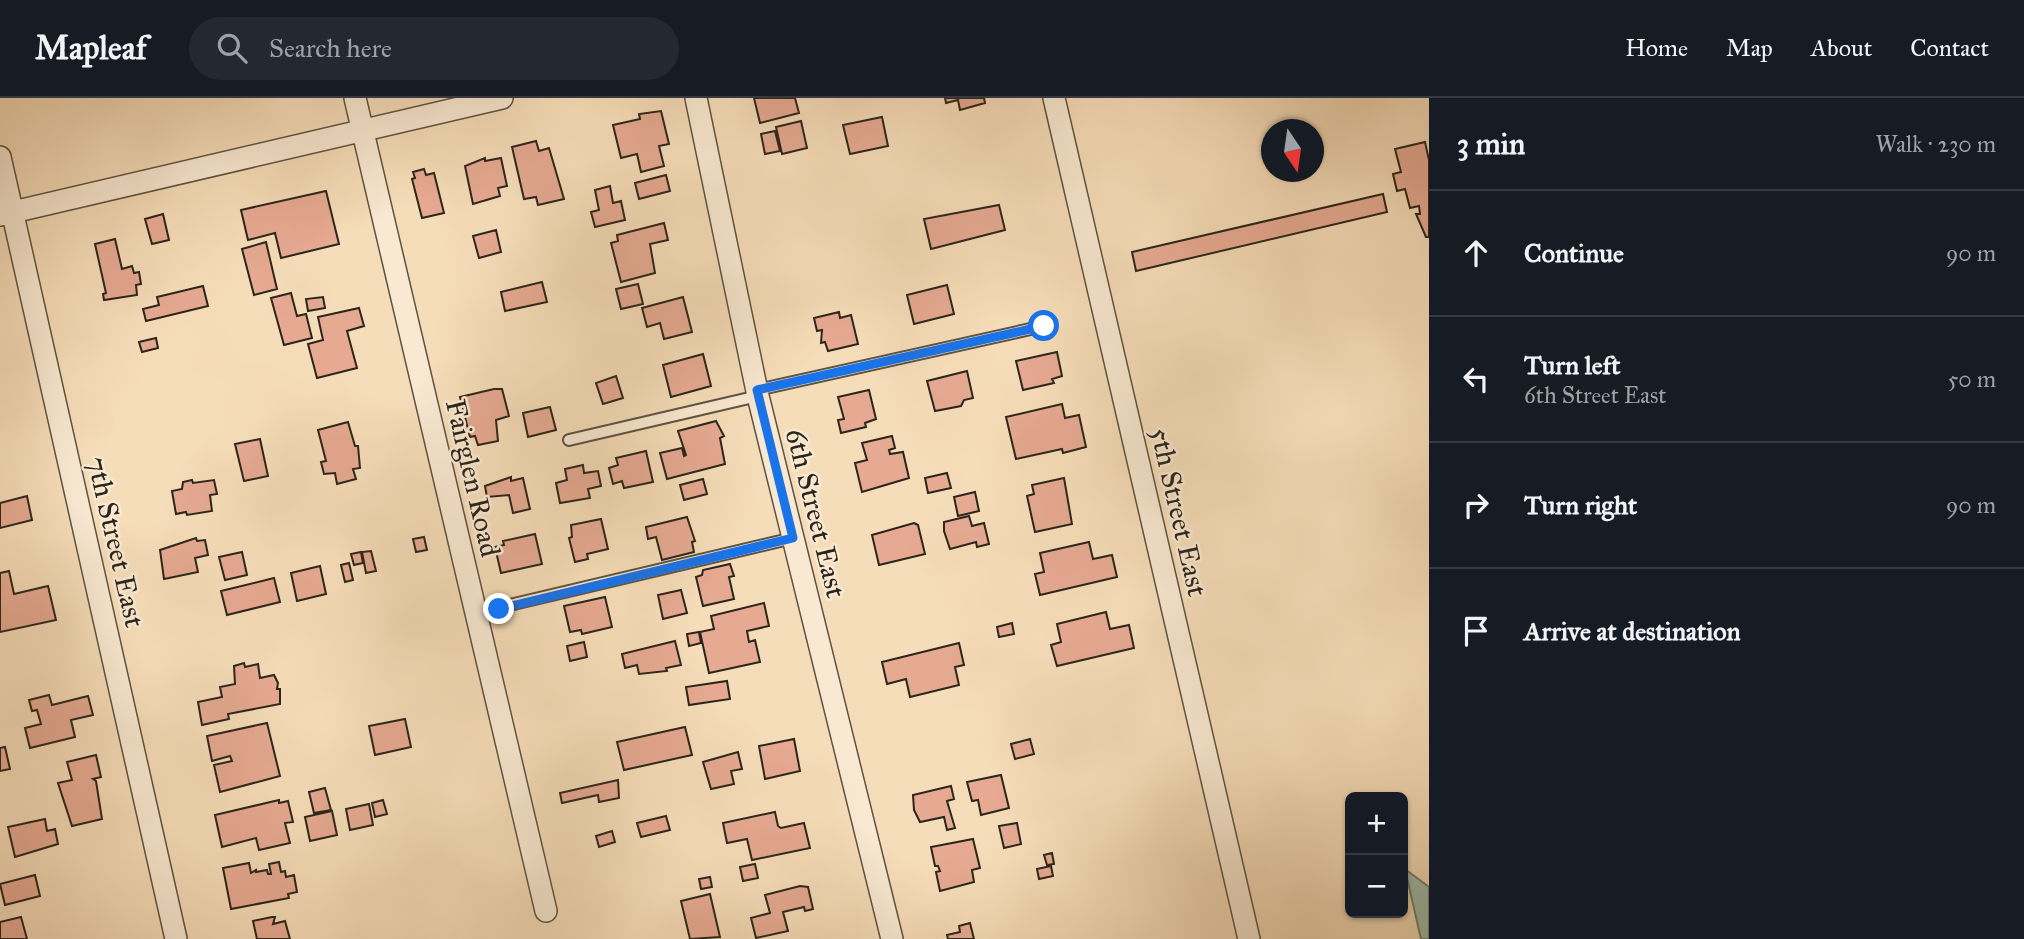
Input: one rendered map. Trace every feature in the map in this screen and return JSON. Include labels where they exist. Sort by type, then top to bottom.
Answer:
[{"type":"street","name":"Fairglen Road","points":[[355,98],[546,911]]},
{"type":"street","points":[[6,213],[502,98]]},
{"type":"street","name":"6th Street East","points":[[696,98],[757,393],[892,939]]},
{"type":"street","name":"5th Street East","points":[[1054,98],[1249,939]]},
{"type":"street","name":"7th Street East","points":[[0,158],[6,213],[176,939]]},
{"type":"lane","points":[[569,440],[1044,326]]},
{"type":"lane","points":[[476,613],[793,538]]},
{"type":"shaded area","points":[[1408,871],[1429,887],[1429,939],[1421,939]]},
{"type":"building","points":[[754,98],[795,98],[799,113],[760,123]]},
{"type":"building","points":[[945,98],[984,98],[985,103],[960,110],[958,100],[946,103]]},
{"type":"building","points":[[661,111],[669,144],[659,146],[664,166],[641,172],[637,154],[621,158],[613,125],[640,119],[639,114]]},
{"type":"building","points":[[882,117],[888,146],[850,154],[843,125]]},
{"type":"building","points":[[801,121],[807,148],[782,154],[776,127]]},
{"type":"building","points":[[775,131],[780,151],[765,154],[761,134]]},
{"type":"building","points":[[536,141],[539,151],[549,148],[564,199],[538,205],[536,197],[524,199],[512,147]]},
{"type":"building","points":[[1425,142],[1429,160],[1429,237],[1426,237],[1416,214],[1420,214],[1419,206],[1410,208],[1405,189],[1397,191],[1393,174],[1401,172],[1395,149]]},
{"type":"building","points":[[485,158],[485,161],[501,158],[507,186],[498,188],[500,196],[473,204],[465,166]]},
{"type":"building","points":[[424,169],[426,175],[434,173],[444,213],[422,218],[412,179],[415,178],[413,172]]},
{"type":"building","points":[[666,175],[670,191],[639,199],[635,183]]},
{"type":"building","points":[[610,186],[613,203],[621,201],[625,220],[595,227],[591,212],[599,210],[595,190]]},
{"type":"building","points":[[326,191],[339,244],[281,258],[275,233],[248,240],[241,210]]},
{"type":"building","points":[[1383,194],[1387,212],[1136,271],[1132,252]]},
{"type":"building","points":[[999,205],[1005,230],[931,249],[924,219]]},
{"type":"building","points":[[163,214],[169,240],[152,244],[145,219]]},
{"type":"building","points":[[664,223],[668,240],[650,244],[655,273],[621,282],[611,243],[618,241],[617,235]]},
{"type":"building","points":[[496,230],[501,252],[479,258],[473,236]]},
{"type":"building","points":[[115,239],[122,269],[132,266],[134,273],[139,272],[141,284],[136,285],[137,295],[104,300],[103,294],[106,293],[95,244]]},
{"type":"building","points":[[266,242],[277,289],[254,295],[242,249]]},
{"type":"building","points":[[542,282],[547,302],[505,311],[501,292]]},
{"type":"building","points":[[638,284],[643,304],[621,309],[616,289]]},
{"type":"building","points":[[947,285],[954,314],[914,324],[907,295]]},
{"type":"building","points":[[203,286],[208,306],[146,321],[143,309],[159,305],[157,297]]},
{"type":"building","points":[[291,293],[297,316],[306,314],[312,338],[284,345],[271,298]]},
{"type":"building","points":[[323,297],[325,308],[308,311],[306,299]]},
{"type":"building","points":[[683,297],[692,332],[664,339],[660,323],[647,327],[642,308]]},
{"type":"building","points":[[359,308],[364,326],[347,331],[357,368],[317,378],[308,344],[323,340],[318,317]]},
{"type":"building","points":[[839,312],[840,318],[851,315],[858,344],[828,351],[825,342],[821,343],[822,330],[817,331],[814,318]]},
{"type":"building","points":[[156,338],[158,348],[142,352],[139,342]]},
{"type":"building","points":[[1057,352],[1062,376],[1052,379],[1054,383],[1023,390],[1016,361]]},
{"type":"building","points":[[703,354],[711,386],[671,397],[663,365]]},
{"type":"building","points":[[967,371],[973,398],[964,400],[961,406],[935,411],[927,381]]},
{"type":"building","points":[[616,376],[623,398],[603,404],[596,383]]},
{"type":"building","points":[[502,389],[509,416],[496,420],[498,441],[478,445],[475,436],[470,437],[460,397]]},
{"type":"building","points":[[869,390],[876,419],[865,423],[866,427],[841,433],[838,420],[844,419],[838,397]]},
{"type":"building","points":[[1062,404],[1065,418],[1079,415],[1086,447],[1016,459],[1006,417]]},
{"type":"building","points":[[550,407],[556,430],[528,437],[523,413]]},
{"type":"building","points":[[716,421],[724,436],[720,438],[725,464],[667,479],[660,453],[682,448],[684,456],[686,455],[678,431]]},
{"type":"building","points":[[348,422],[355,446],[358,446],[360,468],[353,469],[356,479],[337,484],[335,473],[324,474],[321,462],[326,461],[318,430]]},
{"type":"building","points":[[892,436],[895,448],[889,450],[890,454],[903,452],[909,478],[862,492],[855,463],[867,460],[862,443]]},
{"type":"building","points":[[260,439],[268,476],[244,481],[235,444]]},
{"type":"building","points":[[646,451],[653,482],[624,488],[622,481],[613,484],[609,468],[618,465],[616,458]]},
{"type":"building","points":[[583,465],[584,473],[598,471],[601,486],[588,489],[590,498],[560,503],[556,483],[567,480],[565,469]]},
{"type":"building","points":[[947,473],[951,488],[928,493],[925,478]]},
{"type":"building","points":[[511,477],[511,481],[523,478],[530,509],[513,513],[509,495],[487,497],[485,486]]},
{"type":"building","points":[[1064,478],[1072,524],[1035,532],[1027,496],[1034,494],[1032,485]]},
{"type":"building","points":[[703,479],[707,494],[684,500],[680,485]]},
{"type":"building","points":[[192,480],[193,483],[214,480],[217,494],[210,495],[212,511],[176,514],[172,491],[182,489],[183,482]]},
{"type":"building","points":[[975,492],[979,511],[958,516],[954,497]]},
{"type":"building","points":[[27,496],[32,520],[0,528],[0,503]]},
{"type":"building","points":[[969,516],[972,526],[984,523],[989,544],[977,547],[976,542],[950,549],[944,522]]},
{"type":"building","points":[[687,517],[695,541],[692,542],[694,552],[662,560],[656,537],[648,539],[646,527]]},
{"type":"building","points":[[601,519],[608,549],[587,554],[588,559],[575,562],[569,538],[572,537],[571,525]]},
{"type":"building","points":[[914,523],[918,525],[925,554],[879,565],[872,535]]},
{"type":"building","points":[[535,534],[542,564],[501,573],[495,547],[504,545],[503,541]]},
{"type":"building","points":[[424,537],[427,550],[416,552],[413,539]]},
{"type":"building","points":[[196,538],[197,541],[205,540],[208,555],[195,558],[198,572],[164,579],[160,550]]},
{"type":"building","points":[[1089,542],[1093,559],[1112,555],[1117,577],[1040,595],[1035,574],[1044,572],[1040,553]]},
{"type":"building","points":[[371,551],[376,571],[366,573],[362,552]]},
{"type":"building","points":[[242,552],[247,575],[225,580],[219,557]]},
{"type":"building","points":[[361,552],[363,563],[354,565],[351,554]]},
{"type":"building","points":[[349,563],[353,580],[345,582],[341,565]]},
{"type":"building","points":[[730,564],[734,576],[729,577],[734,599],[703,606],[696,577],[702,575],[703,570]]},
{"type":"building","points":[[320,566],[326,594],[297,601],[291,573]]},
{"type":"building","points":[[9,571],[14,594],[48,586],[56,620],[0,632],[0,573]]},
{"type":"building","points":[[274,578],[280,602],[227,615],[221,591]]},
{"type":"building","points":[[681,590],[687,613],[663,619],[658,595]]},
{"type":"building","points":[[605,597],[612,627],[582,634],[581,630],[570,632],[564,606]]},
{"type":"building","points":[[764,603],[769,626],[747,631],[749,642],[755,640],[760,662],[709,673],[700,632],[714,629],[711,616]]},
{"type":"building","points":[[1106,612],[1110,629],[1129,625],[1134,648],[1057,666],[1051,645],[1061,642],[1057,624]]},
{"type":"building","points":[[1012,623],[1014,634],[999,637],[997,627]]},
{"type":"building","points":[[699,632],[701,643],[689,646],[687,634]]},
{"type":"building","points":[[675,641],[681,665],[666,668],[667,671],[639,674],[637,665],[625,668],[622,654]]},
{"type":"building","points":[[584,642],[587,657],[570,661],[567,646]]},
{"type":"building","points":[[959,643],[964,665],[955,667],[959,685],[910,697],[906,679],[887,684],[882,662]]},
{"type":"building","points":[[244,663],[245,667],[258,664],[260,678],[274,675],[278,683],[277,689],[280,689],[280,704],[228,714],[229,719],[202,725],[198,702],[222,697],[220,687],[235,684],[234,666]]},
{"type":"building","points":[[727,681],[730,699],[689,705],[686,687]]},
{"type":"building","points":[[49,695],[52,705],[88,696],[93,715],[71,720],[75,737],[30,748],[25,728],[41,724],[37,710],[32,711],[29,700]]},
{"type":"building","points":[[405,719],[411,747],[375,755],[369,726]]},
{"type":"building","points":[[267,723],[280,776],[220,792],[214,765],[232,761],[230,756],[212,761],[207,736]]},
{"type":"building","points":[[685,727],[692,755],[624,770],[617,742]]},
{"type":"building","points":[[794,739],[800,771],[765,779],[759,746]]},
{"type":"building","points":[[1030,739],[1034,754],[1015,759],[1011,744]]},
{"type":"building","points":[[5,747],[10,769],[0,771],[0,748]]},
{"type":"building","points":[[738,752],[742,769],[731,771],[734,784],[711,789],[703,762]]},
{"type":"building","points":[[96,755],[101,777],[93,779],[96,781],[102,819],[72,826],[58,783],[72,780],[67,762]]},
{"type":"building","points":[[1001,775],[1009,808],[981,815],[978,800],[972,801],[967,782]]},
{"type":"building","points":[[618,780],[619,798],[599,802],[598,795],[562,803],[560,793]]},
{"type":"building","points":[[951,786],[954,799],[947,801],[955,828],[947,830],[944,817],[920,822],[914,810],[913,795]]},
{"type":"building","points":[[325,788],[331,810],[314,813],[309,792]]},
{"type":"building","points":[[279,800],[279,803],[288,801],[293,822],[285,823],[290,843],[259,850],[256,838],[222,847],[215,815]]},
{"type":"building","points":[[383,800],[387,814],[375,817],[372,803]]},
{"type":"building","points":[[369,804],[373,825],[350,830],[346,809]]},
{"type":"building","points":[[332,811],[337,835],[310,841],[305,817]]},
{"type":"building","points":[[775,812],[778,826],[781,828],[804,823],[810,848],[752,860],[747,839],[727,843],[723,823]]},
{"type":"building","points":[[666,816],[670,830],[641,837],[637,823]]},
{"type":"building","points":[[45,819],[47,831],[55,829],[58,844],[15,857],[8,827]]},
{"type":"building","points":[[1017,823],[1021,844],[1004,848],[999,826]]},
{"type":"building","points":[[612,831],[615,842],[599,847],[596,836]]},
{"type":"building","points":[[973,839],[980,868],[972,870],[974,882],[940,891],[936,872],[940,871],[938,866],[935,866],[931,847]]},
{"type":"building","points":[[1052,853],[1054,864],[1047,865],[1044,855]]},
{"type":"building","points":[[279,862],[281,872],[285,871],[286,877],[294,875],[297,892],[288,894],[289,898],[231,909],[223,868],[249,863],[251,873],[267,870],[268,874],[271,874],[269,864]]},
{"type":"building","points":[[755,864],[758,878],[743,881],[740,867]]},
{"type":"building","points":[[1051,866],[1053,876],[1039,879],[1037,869]]},
{"type":"building","points":[[35,875],[40,896],[5,905],[0,884]]},
{"type":"building","points":[[710,877],[712,887],[701,889],[699,879]]},
{"type":"building","points":[[800,886],[808,887],[813,909],[805,911],[804,907],[783,912],[788,931],[756,938],[751,918],[770,913],[765,895]]},
{"type":"building","points":[[710,894],[720,937],[690,939],[681,901]]},
{"type":"building","points":[[21,917],[27,939],[0,939],[0,922]]},
{"type":"building","points":[[275,917],[273,924],[285,921],[290,939],[257,939],[253,921]]},
{"type":"building","points":[[970,923],[974,939],[948,939],[947,935],[960,932],[959,926]]},
{"type":"route","points":[[499,609],[793,538],[757,390],[1044,326]]}]
